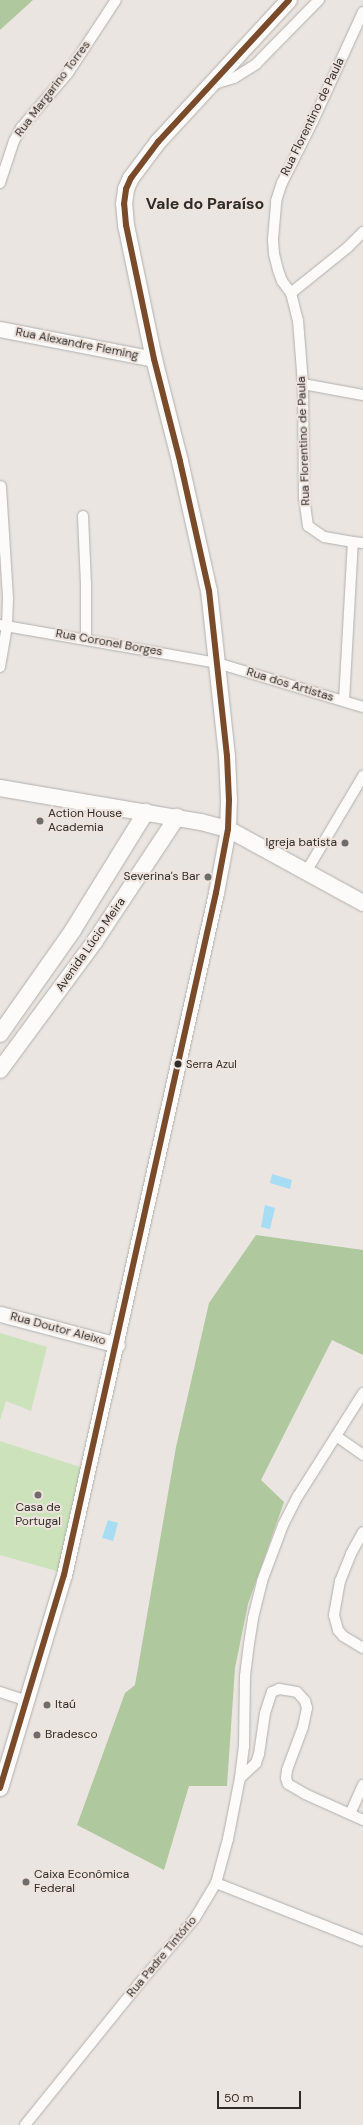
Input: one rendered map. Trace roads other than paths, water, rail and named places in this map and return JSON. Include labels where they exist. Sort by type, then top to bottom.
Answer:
[{"type":"main road","points":[[1,1784],[64,1575],[216,893],[228,829],[228,785],[209,591],[180,461],[154,360],[126,224],[124,204],[126,189],[131,178],[158,142],[208,86],[289,0]]},
{"type":"main road","name":"Rua Alexandre Fleming","points":[[0,329],[154,360]]},
{"type":"main road","points":[[0,788],[177,817],[228,829],[363,904]]},
{"type":"main road","name":"Avenida Lúcio Meira","points":[[0,1034],[73,930],[146,812]]},
{"type":"main road","name":"Avenida Lúcio Meira","points":[[0,1070],[95,941],[177,817]]},
{"type":"main road","points":[[73,930],[95,941]]},
{"type":"main road","name":"Rua Doutor Aleixo","points":[[0,1314],[116,1345]]},
{"type":"street","name":"Rua Margarino Torres","points":[[0,183],[14,141],[21,128],[68,73],[116,0]]},
{"type":"street","points":[[208,86],[234,78],[256,64],[319,0]]},
{"type":"street","name":"Rua Florentino de Paula","points":[[344,701],[358,542],[324,537],[308,526],[304,498],[303,384],[298,321],[291,293],[282,281],[274,254],[276,201],[291,162],[313,121],[363,12]]},
{"type":"street","points":[[291,293],[347,248],[363,232]]},
{"type":"street","points":[[303,384],[363,395]]},
{"type":"street","points":[[0,667],[8,571],[1,486]]},
{"type":"street","points":[[83,516],[86,584],[86,639]]},
{"type":"street","name":"Rua Coronel Borges","points":[[4,625],[217,663]]},
{"type":"street","name":"Rua dos Artistas","points":[[217,663],[363,707]]},
{"type":"street","points":[[306,872],[363,776]]},
{"type":"street","name":"Rua Padre Tintório","points":[[26,2125],[137,1986],[195,1918],[216,1883],[228,1839],[240,1778],[244,1747],[245,1676],[258,1594],[283,1525],[312,1472],[363,1393]]},
{"type":"street","points":[[336,1436],[363,1455]]},
{"type":"street","points":[[363,1532],[351,1554],[340,1581],[334,1615],[338,1630],[343,1636],[363,1648]]},
{"type":"street","points":[[240,1778],[256,1763],[259,1754],[265,1713],[272,1692],[279,1689],[297,1692],[305,1701],[307,1708],[303,1727],[286,1778],[288,1784],[363,1820]]},
{"type":"street","points":[[0,1692],[27,1700]]},
{"type":"street","points":[[350,1814],[363,1785]]},
{"type":"street","points":[[216,1883],[363,1941]]},
{"type":"water","points":[[272,1174],[292,1180],[290,1189],[270,1183]]},
{"type":"water","points":[[265,1205],[275,1208],[270,1229],[261,1227]]},
{"type":"water","points":[[108,1520],[118,1523],[113,1541],[102,1538]]},
{"type":"place","name":"Action House Academia","points":[[40,821]]},
{"type":"place","name":"Igreja batista","points":[[345,843]]},
{"type":"place","name":"Severina's Bar","points":[[208,877]]},
{"type":"place","name":"Serra Azul","points":[[178,1064]]},
{"type":"place","name":"Casa de Portugal","points":[[38,1495]]},
{"type":"place","name":"Itaú","points":[[47,1705]]},
{"type":"place","name":"Bradesco","points":[[37,1735]]},
{"type":"place","name":"Caixa Econômica Federal","points":[[26,1882]]},
{"type":"district","name":"Vale do Paraíso","points":[[205,204]]}]
